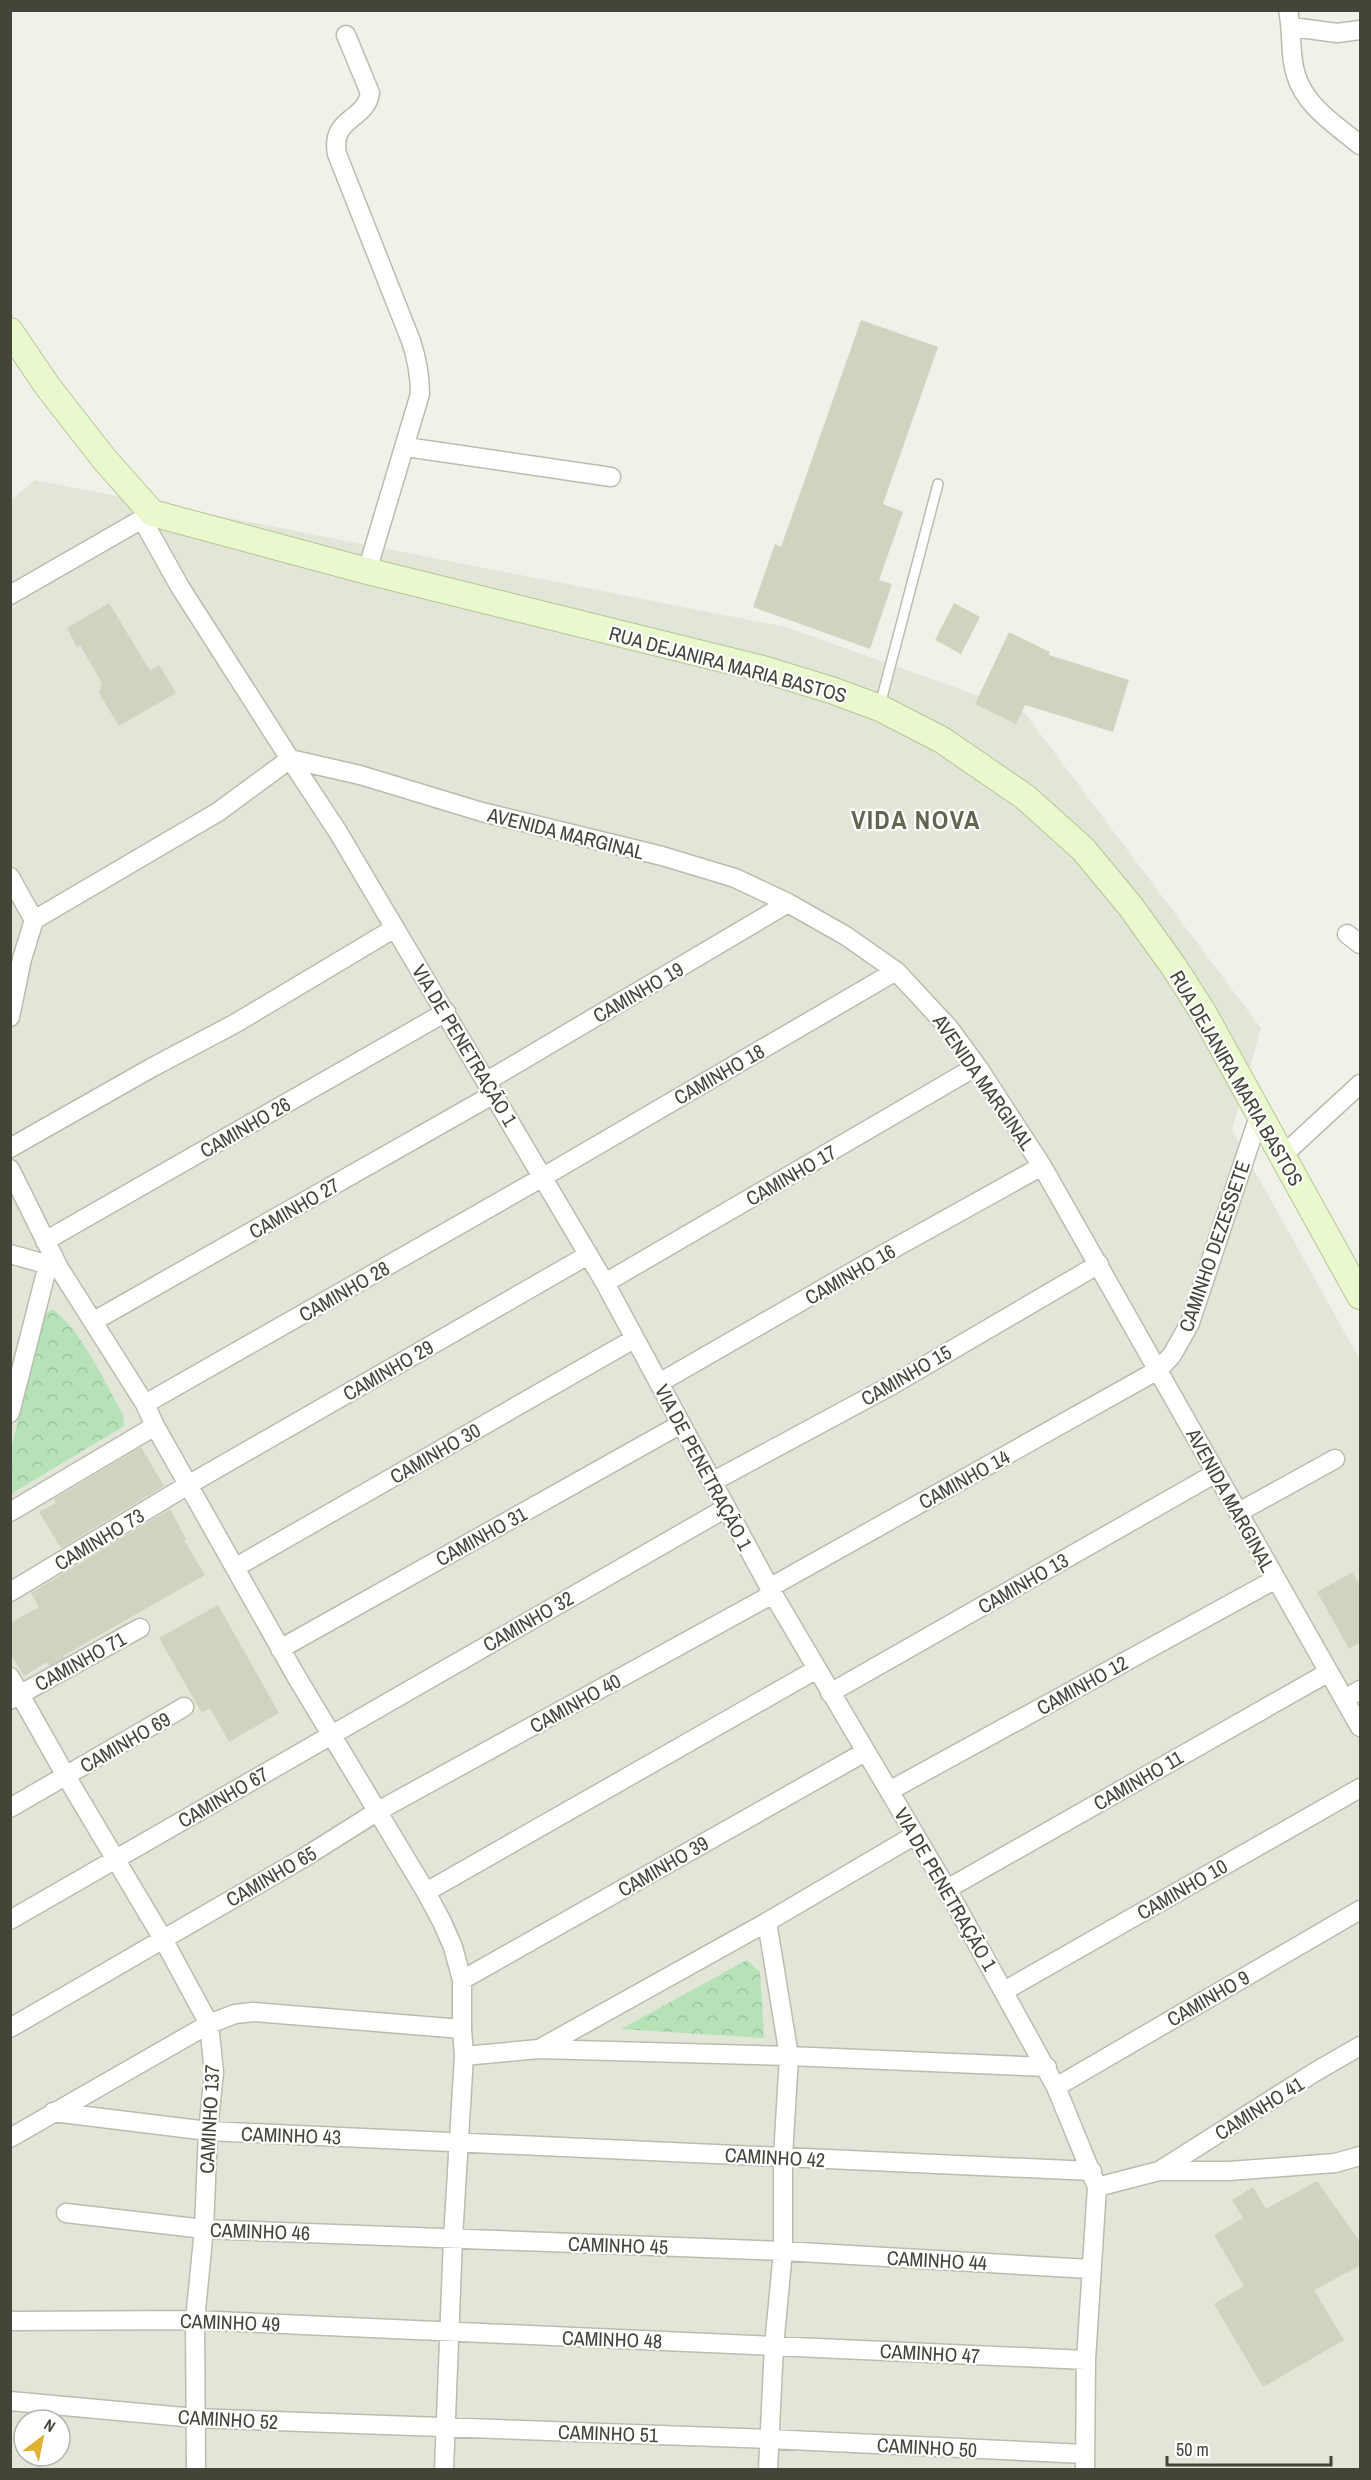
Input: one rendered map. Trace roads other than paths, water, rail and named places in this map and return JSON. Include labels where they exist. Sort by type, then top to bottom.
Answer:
[{"type":"main road","points":[[10,331],[48,387],[147,516]]},
{"type":"main road","name":"RUA DEJANIRA MARIA BASTOS","points":[[147,516],[759,668],[880,708],[942,740],[1025,796],[1083,849],[1131,907],[1204,1014],[1360,1296]]},
{"type":"street","points":[[1360,30],[1337,33],[1290,19],[1296,75],[1304,93],[1321,112],[1360,145]]},
{"type":"street","points":[[346,35],[370,93],[366,106],[340,129],[335,142],[337,154],[418,361],[420,394],[367,571]]},
{"type":"street","points":[[406,447],[611,477]]},
{"type":"street","points":[[10,595],[147,516],[180,587],[290,759],[208,818],[34,920],[16,958],[10,1017]]},
{"type":"street","name":"AVENIDA MARGINAL","points":[[290,759],[360,775],[482,812],[735,878],[788,903],[846,936],[896,971],[949,1028],[977,1066],[1042,1166],[1329,1672],[1352,1695],[1360,1727]]},
{"type":"street","name":"VIA DE PENETRAÇÃO 1","points":[[290,759],[332,822],[446,1012],[604,1283],[771,1591],[947,1889],[1047,2067],[1094,2179]]},
{"type":"street","points":[[10,877],[34,920]]},
{"type":"street","name":"CAMINHO 19","points":[[490,1087],[788,903]]},
{"type":"street","points":[[10,1149],[151,1068],[236,1023],[395,928]]},
{"type":"street","name":"CAMINHO 18","points":[[543,1178],[896,971]]},
{"type":"street","name":"CAMINHO 26","points":[[48,1253],[446,1012]]},
{"type":"street","name":"CAMINHO 17","points":[[604,1283],[977,1066]]},
{"type":"street","points":[[1282,1156],[1360,1084]]},
{"type":"street","name":"CAMINHO 27","points":[[94,1321],[490,1087]]},
{"type":"street","name":"CAMINHO DEZESSETE","points":[[1158,1370],[1172,1355],[1190,1323],[1259,1116]]},
{"type":"street","name":"CAMINHO 16","points":[[660,1383],[1042,1166]]},
{"type":"street","points":[[10,1170],[48,1253],[94,1321],[145,1404],[155,1426],[280,1649],[426,1892],[453,1947],[462,1980],[464,2056],[453,2238],[444,2469]]},
{"type":"street","name":"CAMINHO 28","points":[[145,1404],[543,1178]]},
{"type":"street","points":[[10,1254],[48,1253]]},
{"type":"street","points":[[10,1413],[19,1352],[48,1253]]},
{"type":"street","name":"CAMINHO 29","points":[[188,1485],[588,1255]]},
{"type":"street","name":"CAMINHO 15","points":[[712,1482],[892,1385],[1099,1264]]},
{"type":"street","name":"CAMINHO 30","points":[[236,1567],[634,1339]]},
{"type":"street","name":"CAMINHO 14","points":[[771,1591],[1158,1370]]},
{"type":"street","name":"CAMINHO 31","points":[[280,1649],[681,1424]]},
{"type":"street","points":[[10,1512],[155,1426]]},
{"type":"street","points":[[1239,1512],[1335,1459]]},
{"type":"street","name":"CAMINHO 13","points":[[830,1693],[1216,1473]]},
{"type":"street","name":"CAMINHO 73","points":[[10,1592],[188,1485]]},
{"type":"street","name":"CAMINHO 32","points":[[331,1734],[726,1508]]},
{"type":"street","name":"CAMINHO 12","points":[[889,1791],[1276,1579]]},
{"type":"street","name":"CAMINHO 40","points":[[378,1811],[771,1591]]},
{"type":"street","name":"CAMINHO 71","points":[[15,1697],[140,1628]]},
{"type":"street","points":[[426,1892],[817,1669]]},
{"type":"street","name":"CAMINHO 11","points":[[947,1889],[1329,1672]]},
{"type":"street","name":"CAMINHO 137","points":[[10,1677],[15,1697],[66,1776],[163,1939],[209,2024],[214,2072],[208,2131],[204,2229],[195,2320],[196,2469]]},
{"type":"street","name":"CAMINHO 69","points":[[10,1808],[184,1707]]},
{"type":"street","name":"CAMINHO 67","points":[[10,1920],[331,1734]]},
{"type":"street","name":"CAMINHO 39","points":[[462,1980],[864,1752]]},
{"type":"street","name":"CAMINHO 10","points":[[1004,1991],[1360,1788]]},
{"type":"street","name":"CAMINHO 65","points":[[10,2028],[305,1857],[378,1811]]},
{"type":"street","points":[[539,2049],[767,1922],[915,1835]]},
{"type":"street","name":"CAMINHO 9","points":[[1056,2087],[1360,1910]]},
{"type":"street","points":[[767,1922],[789,2056],[783,2157],[783,2251],[774,2346],[768,2469]]},
{"type":"street","points":[[10,2138],[209,2024],[235,2014],[253,2012],[462,2029]]},
{"type":"street","name":"CAMINHO 41","points":[[1159,2171],[1360,2046]]},
{"type":"street","points":[[464,2056],[539,2049],[789,2056],[1047,2067]]},
{"type":"street","name":"CAMINHO 43","points":[[53,2112],[208,2131],[458,2141]]},
{"type":"street","name":"CAMINHO 42","points":[[458,2141],[783,2157],[1094,2179],[1159,2171]]},
{"type":"street","points":[[1159,2171],[1229,2171],[1335,2163],[1360,2156]]},
{"type":"street","points":[[1085,2462],[1086,2360],[1094,2179]]},
{"type":"street","name":"CAMINHO 46","points":[[66,2213],[204,2229],[453,2238]]},
{"type":"street","name":"CAMINHO 45","points":[[453,2238],[783,2251]]},
{"type":"street","name":"CAMINHO 44","points":[[783,2251],[1090,2269]]},
{"type":"street","name":"CAMINHO 49","points":[[10,2321],[195,2320],[450,2332]]},
{"type":"street","name":"CAMINHO 48","points":[[450,2332],[774,2346]]},
{"type":"street","name":"CAMINHO 47","points":[[774,2346],[1086,2360]]},
{"type":"street","name":"CAMINHO 52","points":[[10,2402],[195,2418],[446,2427]]},
{"type":"street","name":"CAMINHO 51","points":[[446,2427],[769,2439]]},
{"type":"street","name":"CAMINHO 50","points":[[769,2439],[1085,2462]]},
{"type":"lane","points":[[880,708],[938,484]]},
{"type":"district","name":"VIDA NOVA","points":[[916,819]]}]
